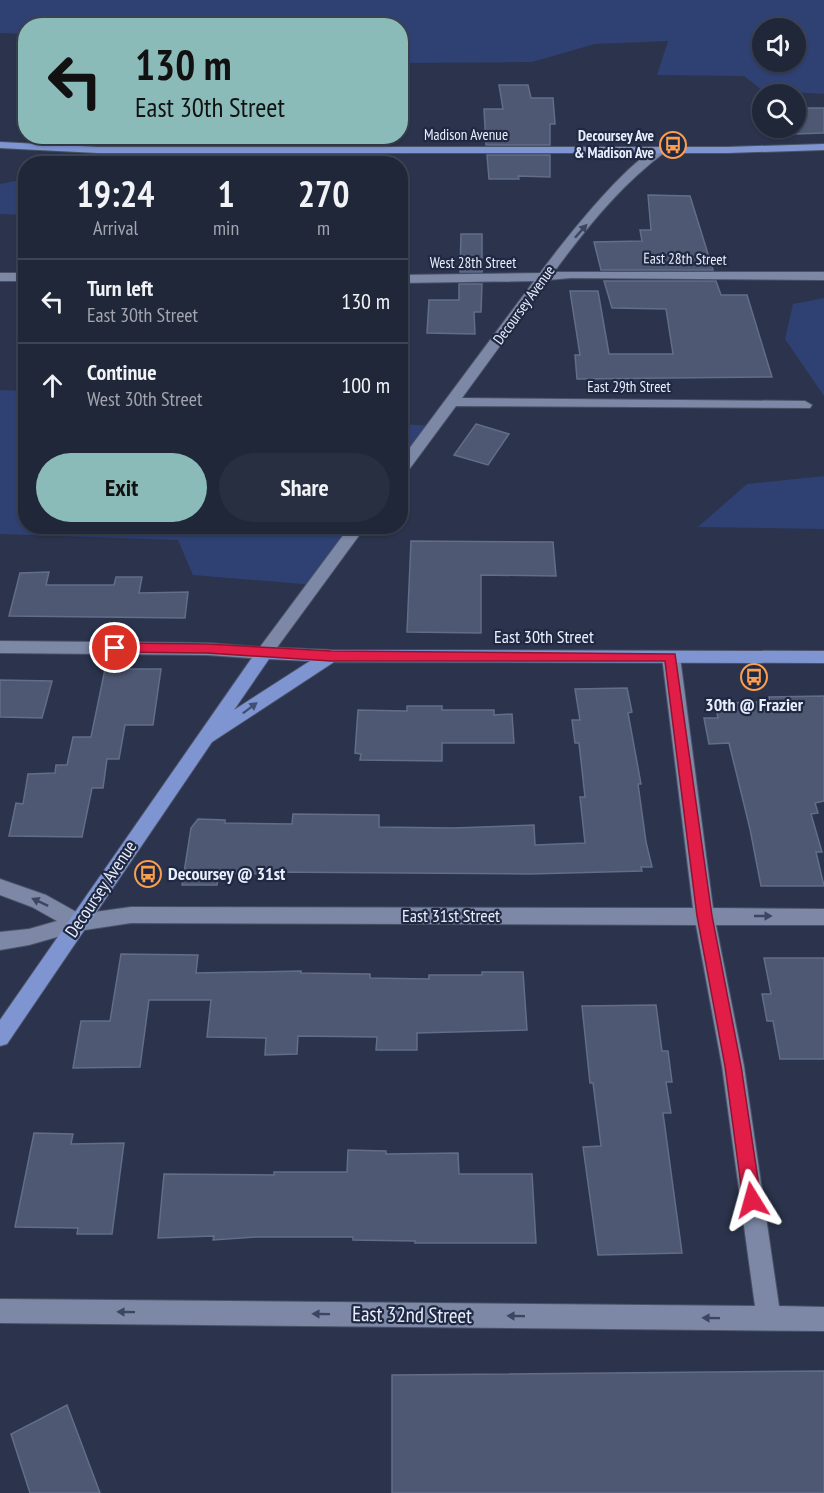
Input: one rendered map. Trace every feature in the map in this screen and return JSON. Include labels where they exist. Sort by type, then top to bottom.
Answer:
[{"type":"main road","name":"Madison Avenue","points":[[0,145],[98,150],[660,150],[824,147]]},
{"type":"main road","name":"East 30th Street","points":[[264,653],[331,656],[824,657]]},
{"type":"main road","name":"Decoursey Avenue","points":[[0,1037],[264,653]]},
{"type":"main road","name":"Decoursey Avenue","points":[[203,741],[265,697],[331,656]]},
{"type":"street","name":"Decoursey Avenue","points":[[408,461],[566,247],[634,171],[660,150]]},
{"type":"street","name":"East 28th Street","points":[[545,278],[571,274],[824,276]]},
{"type":"street","points":[[0,277],[18,277]]},
{"type":"street","name":"West 28th Street","points":[[408,279],[545,278]]},
{"type":"street","name":"East 29th Street","points":[[453,402],[806,405]]},
{"type":"street","name":"Decoursey Avenue","points":[[264,653],[353,534]]},
{"type":"street","points":[[0,647],[207,649],[264,653]]},
{"type":"street","points":[[671,657],[705,916],[733,1066],[769,1318]]},
{"type":"street","points":[[0,887],[39,901],[78,923]]},
{"type":"street","name":"East 31st Street","points":[[0,941],[28,937],[78,923],[131,915],[824,917]]},
{"type":"street","name":"East 32nd Street","points":[[0,1311],[824,1319]]},
{"type":"shaded area","points":[[0,0],[824,0],[824,94],[806,93],[806,84],[754,84],[744,76],[657,75],[668,41],[595,44],[532,62],[408,63],[408,18],[18,18],[18,34],[0,33]]},
{"type":"shaded area","points":[[18,180],[18,215],[0,214],[0,184]]},
{"type":"shaded area","points":[[824,298],[824,396],[785,339],[793,304]]},
{"type":"shaded area","points":[[0,390],[18,391],[18,534],[354,534],[315,585],[193,575],[178,540],[0,534]]},
{"type":"shaded area","points":[[408,424],[435,426],[408,463]]},
{"type":"shaded area","points":[[824,476],[824,529],[698,527],[747,484]]},
{"type":"building","points":[[499,85],[528,85],[531,98],[553,98],[555,124],[550,124],[550,145],[486,145],[484,109],[503,109]]},
{"type":"building","points":[[806,108],[824,108],[824,133],[806,134]]},
{"type":"building","points":[[487,155],[550,155],[550,177],[518,176],[519,179],[489,179]]},
{"type":"building","points":[[648,195],[690,196],[713,270],[601,270],[594,242],[642,241],[640,230],[651,230]]},
{"type":"building","points":[[461,234],[482,234],[482,272],[460,272]]},
{"type":"building","points":[[604,281],[716,281],[721,295],[747,295],[772,377],[577,379],[575,355],[580,355],[570,291],[598,291],[609,354],[673,354],[666,309],[612,308]]},
{"type":"building","points":[[459,284],[482,284],[481,312],[474,312],[475,334],[427,333],[429,300],[459,300]]},
{"type":"building","points":[[476,424],[509,434],[488,465],[454,455]]},
{"type":"building","points":[[411,541],[553,542],[556,576],[481,575],[481,633],[407,632]]},
{"type":"building","points":[[49,572],[46,585],[114,585],[116,577],[142,577],[139,593],[188,592],[185,618],[9,616],[20,573]]},
{"type":"building","points":[[105,669],[161,669],[153,725],[125,725],[119,759],[107,759],[103,788],[92,788],[82,837],[9,836],[16,803],[23,804],[28,774],[55,773],[56,765],[67,765],[73,737],[91,737]]},
{"type":"building","points":[[0,680],[52,681],[42,718],[0,717]]},
{"type":"building","points":[[627,688],[632,712],[628,713],[641,784],[638,784],[646,842],[652,867],[641,867],[642,871],[530,874],[219,873],[217,885],[182,885],[191,828],[198,819],[225,820],[225,823],[292,824],[293,814],[379,815],[379,827],[453,828],[534,825],[535,845],[585,843],[580,797],[585,797],[579,743],[575,743],[572,720],[580,720],[575,689]]},
{"type":"building","points":[[824,696],[824,801],[815,803],[818,813],[811,814],[822,852],[816,852],[824,886],[761,886],[729,743],[709,744],[704,718],[718,718],[715,703],[770,702],[769,697]]},
{"type":"building","points":[[407,706],[442,706],[442,710],[494,710],[494,715],[512,714],[514,743],[442,743],[442,761],[360,760],[361,754],[355,753],[358,710],[407,711]]},
{"type":"building","points":[[121,954],[198,955],[196,973],[301,971],[301,973],[370,974],[370,978],[429,979],[429,975],[523,972],[527,1030],[417,1033],[417,1050],[376,1050],[377,1037],[298,1036],[297,1054],[265,1055],[266,1038],[207,1037],[211,1000],[149,1000],[140,1067],[73,1068],[81,1021],[110,1021]]},
{"type":"building","points":[[764,958],[824,958],[824,1059],[780,1059],[773,1021],[767,1021],[762,994],[771,994]]},
{"type":"building","points":[[656,1005],[662,1051],[668,1051],[672,1082],[666,1082],[671,1113],[663,1113],[682,1253],[598,1255],[583,1147],[601,1146],[593,1083],[590,1083],[582,1006]]},
{"type":"building","points":[[34,1133],[73,1134],[71,1144],[124,1143],[112,1234],[77,1234],[78,1228],[15,1227]]},
{"type":"building","points":[[348,1150],[386,1151],[386,1154],[458,1153],[459,1174],[532,1174],[536,1243],[415,1243],[415,1241],[353,1240],[353,1237],[256,1237],[213,1240],[214,1236],[158,1238],[164,1174],[274,1175],[274,1172],[347,1172]]},
{"type":"building","points":[[824,1371],[824,1493],[392,1493],[392,1375]]},
{"type":"building","points":[[67,1405],[100,1493],[30,1493],[11,1434]]},
{"type":"place","name":"Decoursey Ave & Madison Ave","points":[[673,145]]},
{"type":"place","name":"30th @ Frazier","points":[[754,677]]},
{"type":"place","name":"Decoursey @ 31st","points":[[148,874]]},
{"type":"route","points":[[115,648],[207,649],[331,656],[671,657],[705,916],[733,1066],[752,1200]]}]
